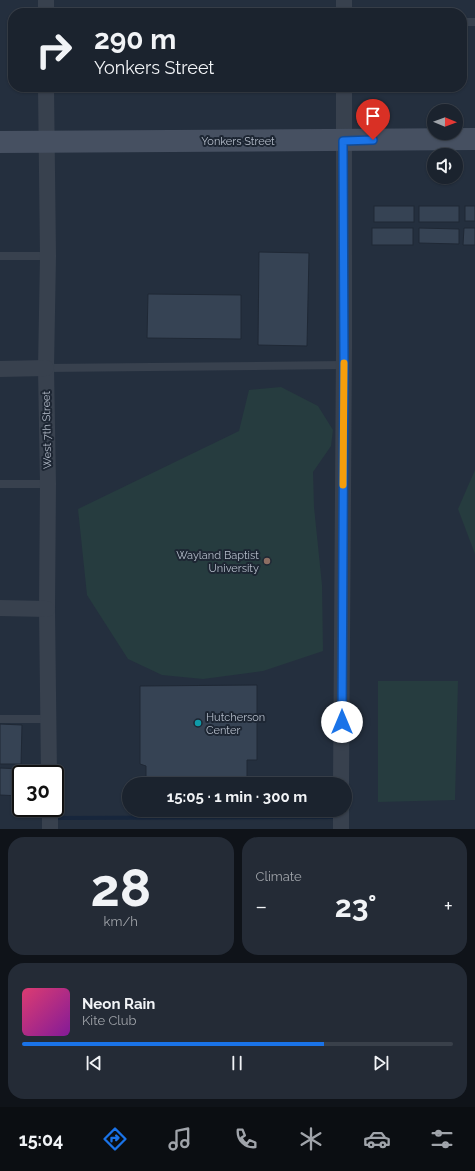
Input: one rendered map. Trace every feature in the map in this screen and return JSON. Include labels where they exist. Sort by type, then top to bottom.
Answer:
[{"type":"street","name":"West 7th Street","points":[[46,92],[48,256],[46,368],[50,765]]},
{"type":"street","points":[[341,777],[344,365],[344,92]]},
{"type":"street","name":"Yonkers Street","points":[[0,142],[475,140]]},
{"type":"street","points":[[0,369],[46,368]]},
{"type":"street","points":[[0,608],[48,608]]},
{"type":"street","points":[[50,817],[50,829]]},
{"type":"street","points":[[341,817],[341,829]]},
{"type":"lane","points":[[0,256],[48,256]]},
{"type":"lane","points":[[46,368],[344,365]]},
{"type":"lane","points":[[0,484],[48,484]]},
{"type":"lane","points":[[0,719],[49,719]]},
{"type":"green space","points":[[281,387],[318,406],[333,430],[331,446],[313,472],[314,507],[322,585],[323,651],[263,671],[203,679],[162,675],[128,659],[87,595],[78,509],[239,431],[249,390]]},
{"type":"green space","points":[[475,470],[475,554],[458,509]]},
{"type":"green space","points":[[378,681],[458,681],[455,800],[378,802]]},
{"type":"building","points":[[374,206],[414,206],[414,222],[374,222]]},
{"type":"building","points":[[419,206],[459,206],[459,222],[419,222]]},
{"type":"building","points":[[465,206],[475,206],[475,221],[465,221]]},
{"type":"building","points":[[372,228],[413,228],[413,245],[372,245]]},
{"type":"building","points":[[419,228],[459,229],[459,244],[419,243]]},
{"type":"building","points":[[464,228],[475,228],[475,245],[463,245]]},
{"type":"building","points":[[259,252],[309,253],[307,346],[258,345]]},
{"type":"building","points":[[148,294],[241,295],[241,339],[147,338]]},
{"type":"building","name":"Hutcherson Center","points":[[257,685],[257,760],[247,760],[247,777],[146,777],[146,766],[140,764],[140,686]]},
{"type":"building","points":[[0,724],[22,725],[21,764],[0,764]]},
{"type":"building","points":[[0,768],[12,769],[12,796],[0,795]]},
{"type":"waterway","points":[[53,818],[337,817]]},
{"type":"slow traffic","points":[[343,485],[344,363]]},
{"type":"place","name":"Wayland Baptist University","points":[[267,561]]},
{"type":"place","name":"Hutcherson Center","points":[[198,723]]},
{"type":"route","points":[[342,722],[344,365],[343,141],[373,140]]}]
